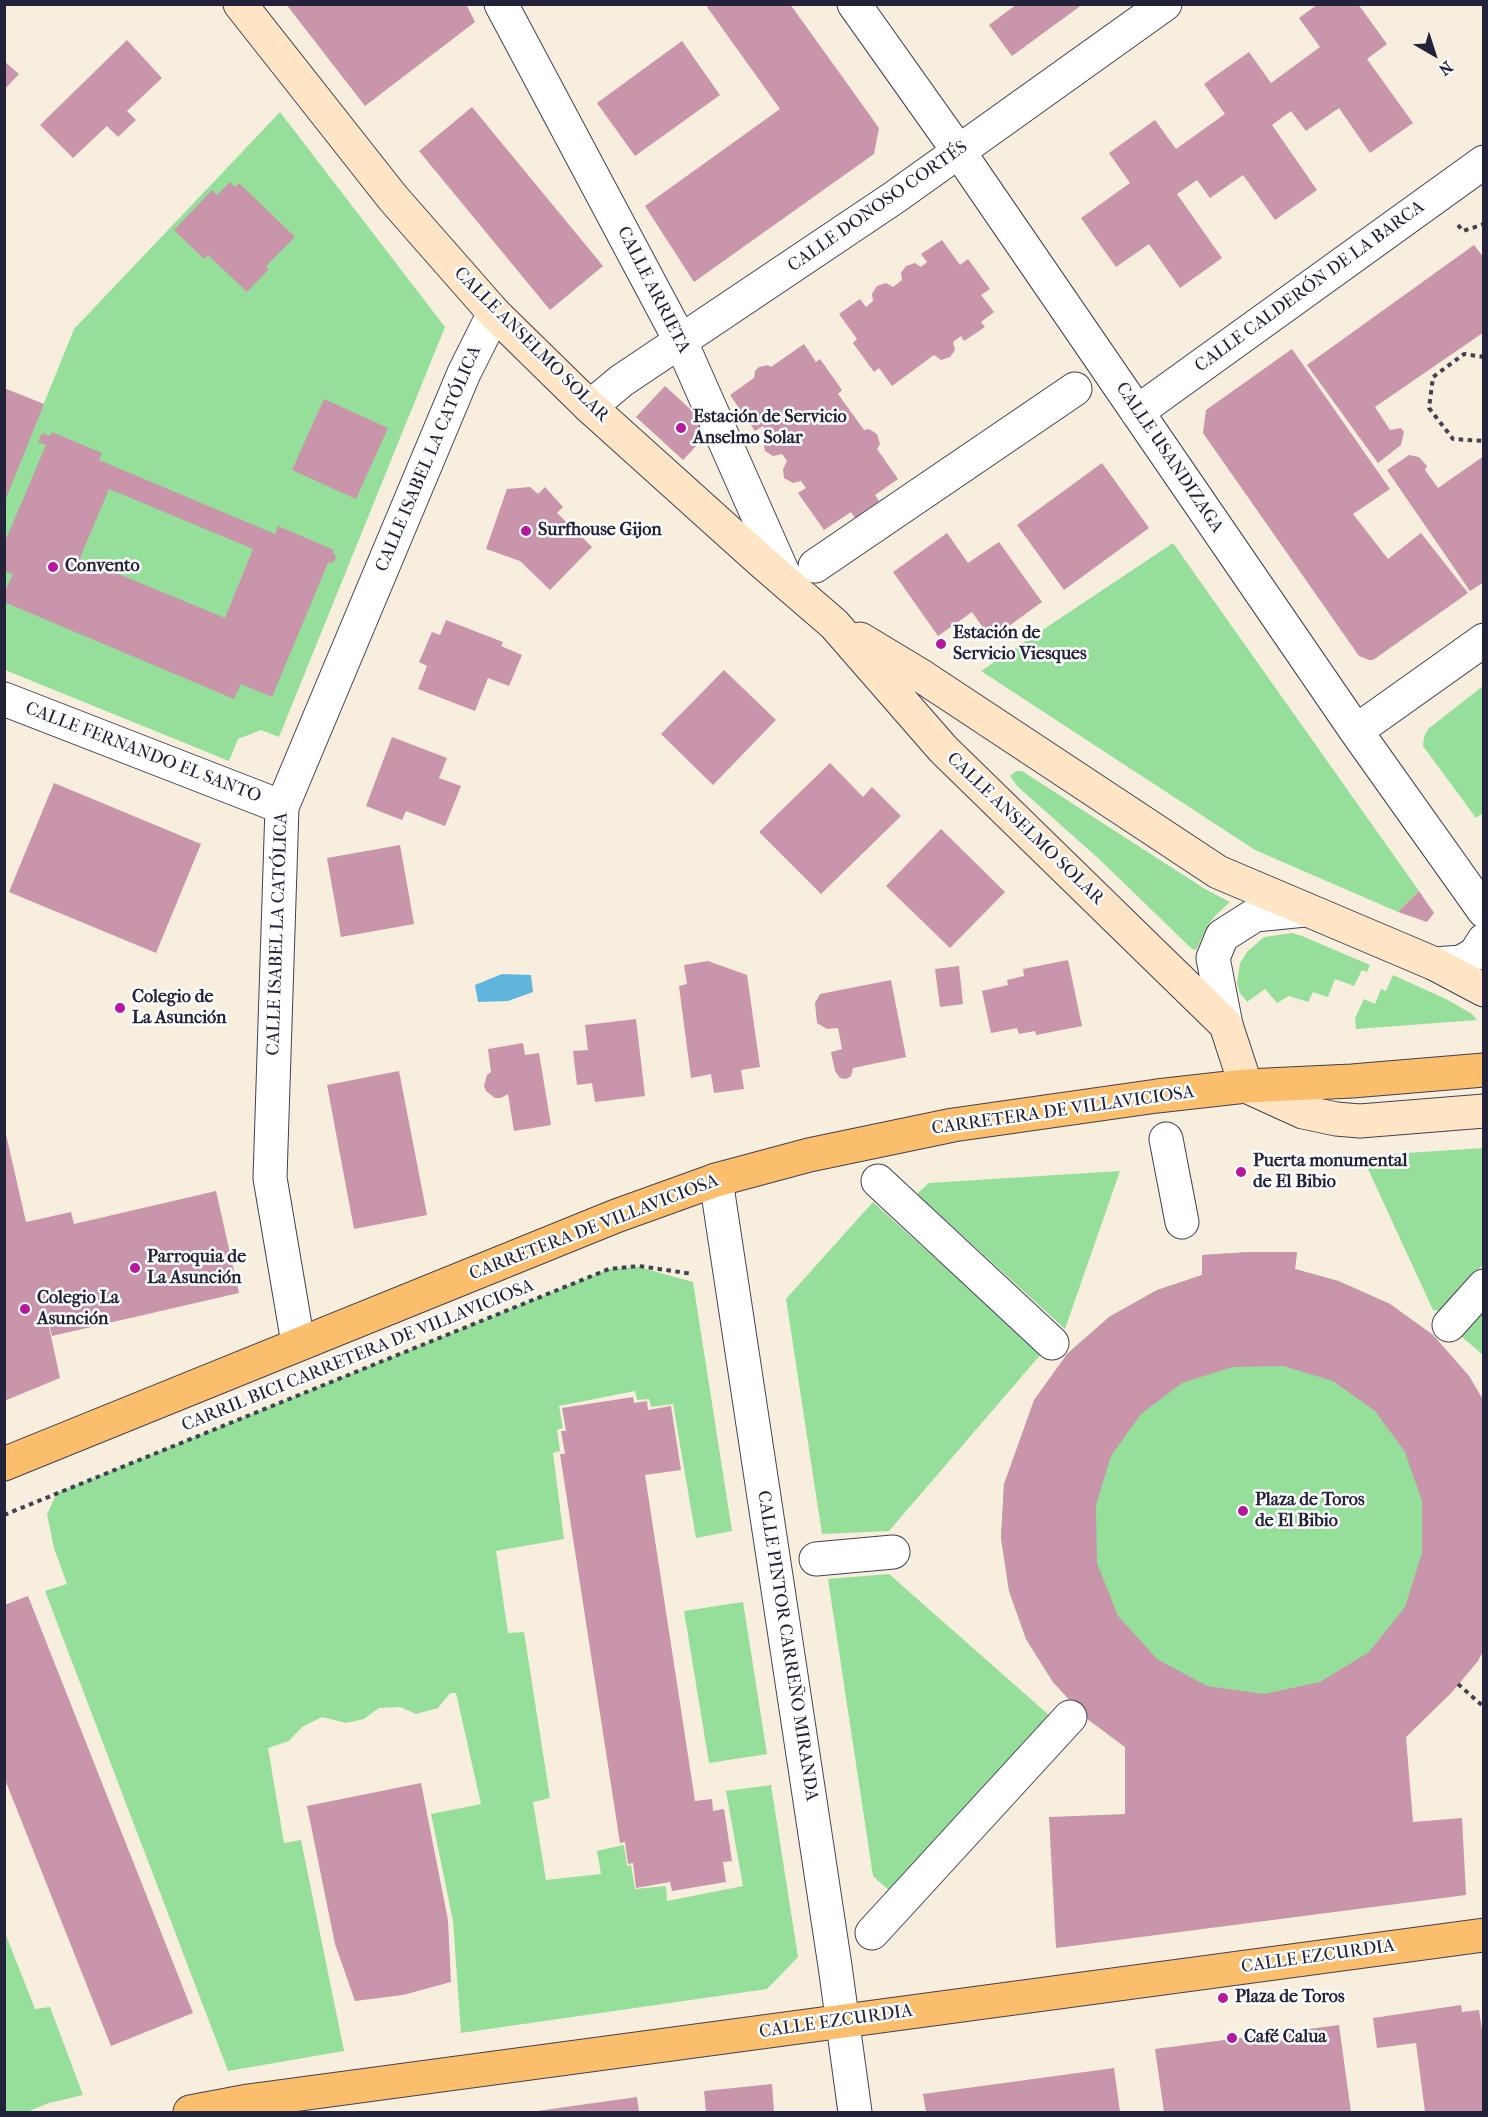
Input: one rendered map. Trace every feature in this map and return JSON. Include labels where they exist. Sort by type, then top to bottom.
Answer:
[{"type":"main road","name":"CALLE ANSELMO SOLAR","points":[[240,4],[393,198],[494,313],[590,407],[834,624],[944,749],[1226,1025]]},
{"type":"main road","name":"CALLE ANSELMO SOLAR","points":[[834,624],[923,677],[1218,872],[1436,964],[1484,990]]},
{"type":"main road","points":[[1226,1025],[1246,1086],[1303,1112],[1360,1121],[1484,1111]]},
{"type":"main road","name":"CARRETERA DE VILLAVICIOSA","points":[[4,1464],[616,1216],[716,1180],[809,1155],[953,1125],[1246,1086],[1352,1081],[1484,1070]]},
{"type":"main road","name":"CALLE EZCURDIA","points":[[190,2112],[248,2101],[1484,1935]]},
{"type":"street","name":"CALLE ARRIETA","points":[[501,4],[680,340],[788,584]]},
{"type":"street","name":"CALLE USANDIZAGA","points":[[854,4],[1356,731],[1484,912]]},
{"type":"street","name":"CALLE DONOSO CORTÉS","points":[[590,407],[621,381],[895,197],[1165,4]]},
{"type":"street","name":"CALLE CALDERÓN DE LA BARCA","points":[[1137,412],[1484,162]]},
{"type":"street","name":"CALLE ISABEL LA CATÓLICA","points":[[298,1343],[270,1178],[282,807],[464,373],[494,313]]},
{"type":"street","points":[[815,566],[1075,389]]},
{"type":"street","points":[[1356,731],[1484,640]]},
{"type":"street","name":"CALLE FERNANDO EL SANTO","points":[[4,699],[282,807]]},
{"type":"street","points":[[1226,1025],[1213,958],[1222,936],[1255,915],[1305,910]]},
{"type":"street","points":[[1436,964],[1461,962],[1475,954],[1484,940]]},
{"type":"street","points":[[1166,1139],[1182,1222]]},
{"type":"street","name":"CALLE PINTOR CARREÑO MIRANDA","points":[[716,1180],[855,2112]]},
{"type":"street","points":[[878,1181],[1052,1343]]},
{"type":"street","points":[[1449,1324],[1484,1286]]},
{"type":"street","points":[[816,1559],[893,1552]]},
{"type":"street","points":[[872,1933],[1070,1717]]},
{"type":"path","points":[[1457,225],[1462,231],[1484,224]]},
{"type":"path","points":[[1484,357],[1464,354],[1433,377],[1429,408],[1453,439],[1484,441]]},
{"type":"path","name":"CARRIL BICI CARRETERA DE VILLAVICIOSA","points":[[4,1515],[609,1269],[639,1266],[705,1276],[730,1273]]},
{"type":"path","points":[[1458,1684],[1484,1707]]},
{"type":"green space","points":[[280,112],[445,327],[279,737],[261,730],[238,739],[229,761],[5,670],[4,502],[74,329]]},
{"type":"green space","points":[[1173,543],[1419,891],[1398,912],[1255,850],[981,671]]},
{"type":"green space","points":[[1483,686],[1483,813],[1476,818],[1423,746],[1428,729]]},
{"type":"green space","points":[[1016,771],[1022,771],[1205,889],[1230,902],[1208,925],[1196,950],[1192,949],[1098,858],[1017,786],[1010,776]]},
{"type":"green space","points":[[1292,933],[1370,965],[1367,972],[1362,970],[1354,986],[1335,979],[1328,997],[1313,992],[1308,1002],[1289,996],[1277,1003],[1265,989],[1247,1002],[1240,993],[1237,983],[1240,963],[1247,952],[1264,937]]},
{"type":"green space","points":[[1393,975],[1448,1000],[1472,1014],[1477,1020],[1356,1029],[1355,1018],[1364,999],[1375,1004],[1381,989],[1386,991]]},
{"type":"green space","points":[[1483,1148],[1483,1264],[1443,1311],[1433,1310],[1362,1156]]},
{"type":"green space","points":[[1120,1171],[1065,1329],[917,1194],[929,1183]]},
{"type":"green space","points":[[873,1202],[1041,1354],[889,1531],[822,1534],[786,1299]]},
{"type":"green space","name":"Plaza de Toros de El Bibio","points":[[1297,1252],[1295,1269],[1339,1281],[1390,1304],[1433,1335],[1469,1376],[1483,1401],[1452,1692],[1406,1737],[1125,1747],[1086,1718],[1053,1682],[1026,1639],[1009,1591],[1001,1538],[1004,1484],[1067,1354],[1109,1317],[1157,1290],[1202,1275],[1202,1255]]},
{"type":"green space","points":[[639,1267],[693,1282],[732,1531],[696,1538],[673,1404],[651,1407],[649,1399],[637,1400],[635,1391],[559,1406],[563,1428],[557,1430],[560,1451],[553,1453],[564,1539],[496,1551],[508,1633],[524,1632],[550,1798],[533,1802],[546,1880],[601,1874],[597,1851],[624,1845],[627,1866],[631,1865],[635,1889],[666,1886],[667,1901],[743,1886],[726,1791],[771,1785],[798,1957],[767,1989],[461,2033],[453,1921],[431,1814],[481,1804],[456,1693],[450,1693],[438,1708],[416,1714],[400,1707],[379,1708],[364,1719],[346,1723],[322,1717],[302,1727],[289,1741],[268,1748],[284,1843],[301,1840],[344,2051],[228,2071],[45,1591],[67,1584],[54,1548],[47,1514],[57,1493],[609,1269]]},
{"type":"green space","points":[[1483,1312],[1483,1355],[1461,1336]]},
{"type":"green space","points":[[889,1574],[1050,1716],[893,1894],[873,1876],[828,1579]]},
{"type":"green space","points":[[743,1602],[767,1754],[709,1763],[684,1611]]},
{"type":"green space","points":[[4,1930],[35,2009],[50,2007],[83,2095],[49,2103],[27,2112],[5,2112]]},
{"type":"water","points":[[502,974],[531,975],[533,992],[508,1001],[478,1002],[475,985]]},
{"type":"building","points":[[286,4],[466,4],[475,22],[365,106]]},
{"type":"building","points":[[710,4],[790,4],[879,128],[874,154],[694,282],[645,206],[780,109],[707,7]]},
{"type":"building","points":[[1017,4],[1083,4],[1012,56],[989,25]]},
{"type":"building","points":[[1318,4],[1358,4],[1387,44],[1367,59],[1413,123],[1370,153],[1339,108],[1306,131],[1291,111],[1272,125],[1317,190],[1275,220],[1243,175],[1210,198],[1197,180],[1177,194],[1222,258],[1180,288],[1149,244],[1116,267],[1081,218],[1130,183],[1109,153],[1155,120],[1176,149],[1225,114],[1204,84],[1249,52],[1271,83],[1320,47],[1299,18]]},
{"type":"building","points":[[127,40],[162,78],[127,111],[136,120],[118,137],[107,126],[73,158],[40,125]]},
{"type":"building","points":[[682,41],[720,95],[635,156],[597,103]]},
{"type":"building","points":[[4,61],[19,74],[4,90]]},
{"type":"building","points":[[472,107],[603,266],[550,310],[419,151]]},
{"type":"building","points":[[230,182],[235,187],[239,183],[295,237],[266,266],[269,269],[247,292],[208,255],[204,259],[174,230],[212,190],[217,195]]},
{"type":"building","points":[[942,240],[960,265],[968,259],[990,289],[981,295],[994,312],[981,322],[985,327],[964,341],[961,336],[953,342],[955,350],[950,357],[941,360],[934,355],[892,386],[879,368],[874,372],[853,343],[857,339],[839,314],[860,299],[866,307],[873,301],[872,294],[877,286],[886,283],[893,287],[902,280],[901,273],[906,266],[915,263],[921,267],[927,262],[921,254]]},
{"type":"building","points":[[1474,245],[1484,258],[1484,332],[1375,407],[1390,430],[1401,428],[1404,432],[1401,445],[1378,463],[1307,365]]},
{"type":"building","points":[[804,344],[816,362],[820,359],[842,390],[838,394],[864,430],[869,429],[877,434],[880,444],[877,449],[898,479],[875,495],[879,501],[855,518],[851,512],[824,530],[798,493],[806,488],[801,481],[793,483],[784,478],[783,469],[787,461],[782,454],[773,456],[765,451],[763,442],[768,434],[763,426],[755,431],[730,395],[754,378],[755,371],[759,367],[768,365],[771,367]]},
{"type":"building","points":[[1292,349],[1390,489],[1353,514],[1388,559],[1421,533],[1468,593],[1373,660],[1359,656],[1203,433],[1206,410]]},
{"type":"building","points":[[665,386],[712,429],[683,460],[636,417]]},
{"type":"building","points":[[4,388],[44,404],[5,501],[4,501]]},
{"type":"building","points":[[324,399],[388,428],[356,499],[292,470]]},
{"type":"building","name":"Convento","points":[[52,432],[102,453],[99,460],[275,534],[278,526],[334,550],[336,557],[334,562],[328,563],[272,697],[241,684],[234,699],[4,602],[4,593],[13,574],[4,571],[4,544],[46,445],[38,442],[42,433],[50,436]],"holes":[[[109,489],[253,549],[225,618],[80,558]]]},
{"type":"building","points":[[1409,455],[1419,457],[1427,466],[1425,470],[1438,488],[1484,456],[1484,582],[1470,591],[1387,470]]},
{"type":"building","points":[[1102,463],[1149,528],[1064,590],[1017,525]]},
{"type":"building","points":[[530,487],[538,494],[545,487],[563,507],[557,513],[592,547],[550,590],[520,561],[486,549],[507,489]]},
{"type":"building","points":[[947,533],[968,563],[999,542],[1042,602],[991,639],[972,612],[938,636],[893,572]]},
{"type":"building","points":[[446,620],[503,642],[501,646],[522,655],[509,686],[488,678],[475,711],[418,689],[427,666],[419,662],[432,632],[440,635]]},
{"type":"building","points":[[724,670],[776,720],[713,785],[661,734]]},
{"type":"building","points":[[392,737],[447,758],[439,778],[461,786],[445,826],[406,811],[402,820],[366,806]]},
{"type":"building","points":[[830,763],[863,797],[872,787],[901,816],[821,894],[759,832]]},
{"type":"building","points":[[54,783],[201,844],[156,953],[9,892]]},
{"type":"building","points":[[941,829],[1005,892],[950,948],[886,886]]},
{"type":"building","points":[[400,845],[414,924],[341,937],[327,858]]},
{"type":"building","points":[[1419,891],[1434,913],[1427,922],[1398,912]]},
{"type":"building","points":[[1068,960],[1082,1026],[1036,1035],[1035,1031],[1019,1034],[1017,1028],[991,1033],[982,991],[1008,985],[1007,980],[1024,976],[1023,969]]},
{"type":"building","points":[[708,961],[747,975],[760,1067],[741,1070],[744,1089],[714,1093],[711,1074],[691,1078],[679,986],[687,984],[684,965]]},
{"type":"building","points":[[959,966],[963,1004],[940,1007],[935,969]]},
{"type":"building","points":[[891,980],[906,1057],[853,1068],[851,1076],[846,1079],[840,1078],[835,1071],[831,1052],[842,1049],[838,1028],[827,1029],[817,1023],[815,1003],[820,994]]},
{"type":"building","points":[[636,1019],[645,1096],[595,1102],[592,1083],[577,1085],[573,1051],[588,1050],[585,1025]]},
{"type":"building","points":[[523,1043],[525,1055],[539,1053],[551,1125],[514,1131],[508,1094],[495,1098],[486,1091],[484,1086],[487,1075],[491,1072],[488,1049]]},
{"type":"building","points":[[399,1071],[427,1215],[354,1229],[327,1085]]},
{"type":"building","name":"Parroquia de La Asunción","points":[[5,1130],[26,1222],[71,1212],[74,1224],[216,1191],[239,1293],[52,1336],[44,1304],[60,1378],[4,1401]]},
{"type":"building","points":[[1297,1252],[1295,1269],[1338,1281],[1390,1304],[1433,1335],[1469,1376],[1484,1401],[1484,1649],[1478,1661],[1452,1692],[1406,1737],[1413,1822],[1462,1818],[1466,1895],[1056,1948],[1049,1817],[1125,1814],[1125,1747],[1086,1718],[1053,1682],[1026,1639],[1009,1591],[1001,1538],[1004,1484],[1034,1400],[1067,1354],[1109,1317],[1157,1290],[1202,1275],[1202,1255]],"holes":[[[1283,1366],[1333,1381],[1375,1411],[1405,1452],[1422,1501],[1422,1553],[1405,1607],[1369,1652],[1320,1682],[1264,1694],[1207,1686],[1157,1659],[1118,1616],[1097,1563],[1096,1505],[1111,1456],[1141,1414],[1182,1383],[1232,1367]]]},
{"type":"building","points":[[633,1397],[634,1403],[647,1401],[648,1410],[671,1406],[681,1470],[645,1475],[695,1801],[712,1799],[713,1811],[724,1809],[732,1861],[723,1862],[726,1882],[672,1891],[670,1882],[636,1888],[633,1863],[628,1864],[625,1842],[620,1843],[560,1454],[565,1454],[561,1431],[566,1431],[562,1408]]},
{"type":"building","points":[[28,1596],[193,2013],[111,2046],[4,1777],[4,1605]]},
{"type":"building","points":[[421,1783],[448,1920],[451,1982],[403,1995],[355,2001],[335,1944],[307,1806]]},
{"type":"building","points":[[1461,2005],[1462,2012],[1479,2010],[1482,2030],[1484,2030],[1484,2112],[1425,2112],[1416,2043],[1377,2048],[1373,2018]]},
{"type":"building","points":[[1339,2025],[1351,2112],[1164,2112],[1155,2049]]},
{"type":"building","points":[[1114,2068],[1120,2112],[926,2112],[923,2094]]},
{"type":"building","points":[[772,2084],[774,2112],[706,2112],[704,2091]]},
{"type":"building","points":[[637,2097],[639,2112],[537,2112],[537,2111]]},
{"type":"place","name":"Estación de Servicio Anselmo Solar","points":[[681,428]]},
{"type":"place","name":"Surfhouse Gijon","points":[[526,531]]},
{"type":"place","name":"Convento","points":[[53,567]]},
{"type":"place","name":"Estación de Servicio Viesques","points":[[941,644]]},
{"type":"place","name":"Colegio de La Asunción","points":[[120,1008]]},
{"type":"place","name":"Puerta monumental de El Bibio","points":[[1241,1172]]},
{"type":"place","name":"Parroquia de La Asunción","points":[[135,1268]]},
{"type":"place","name":"Colegio La Asunción","points":[[25,1309]]},
{"type":"place","name":"Plaza de Toros de El Bibio","points":[[1243,1511]]},
{"type":"place","name":"Plaza de Toros","points":[[1223,1998]]},
{"type":"place","name":"Café Calua","points":[[1232,2038]]}]
